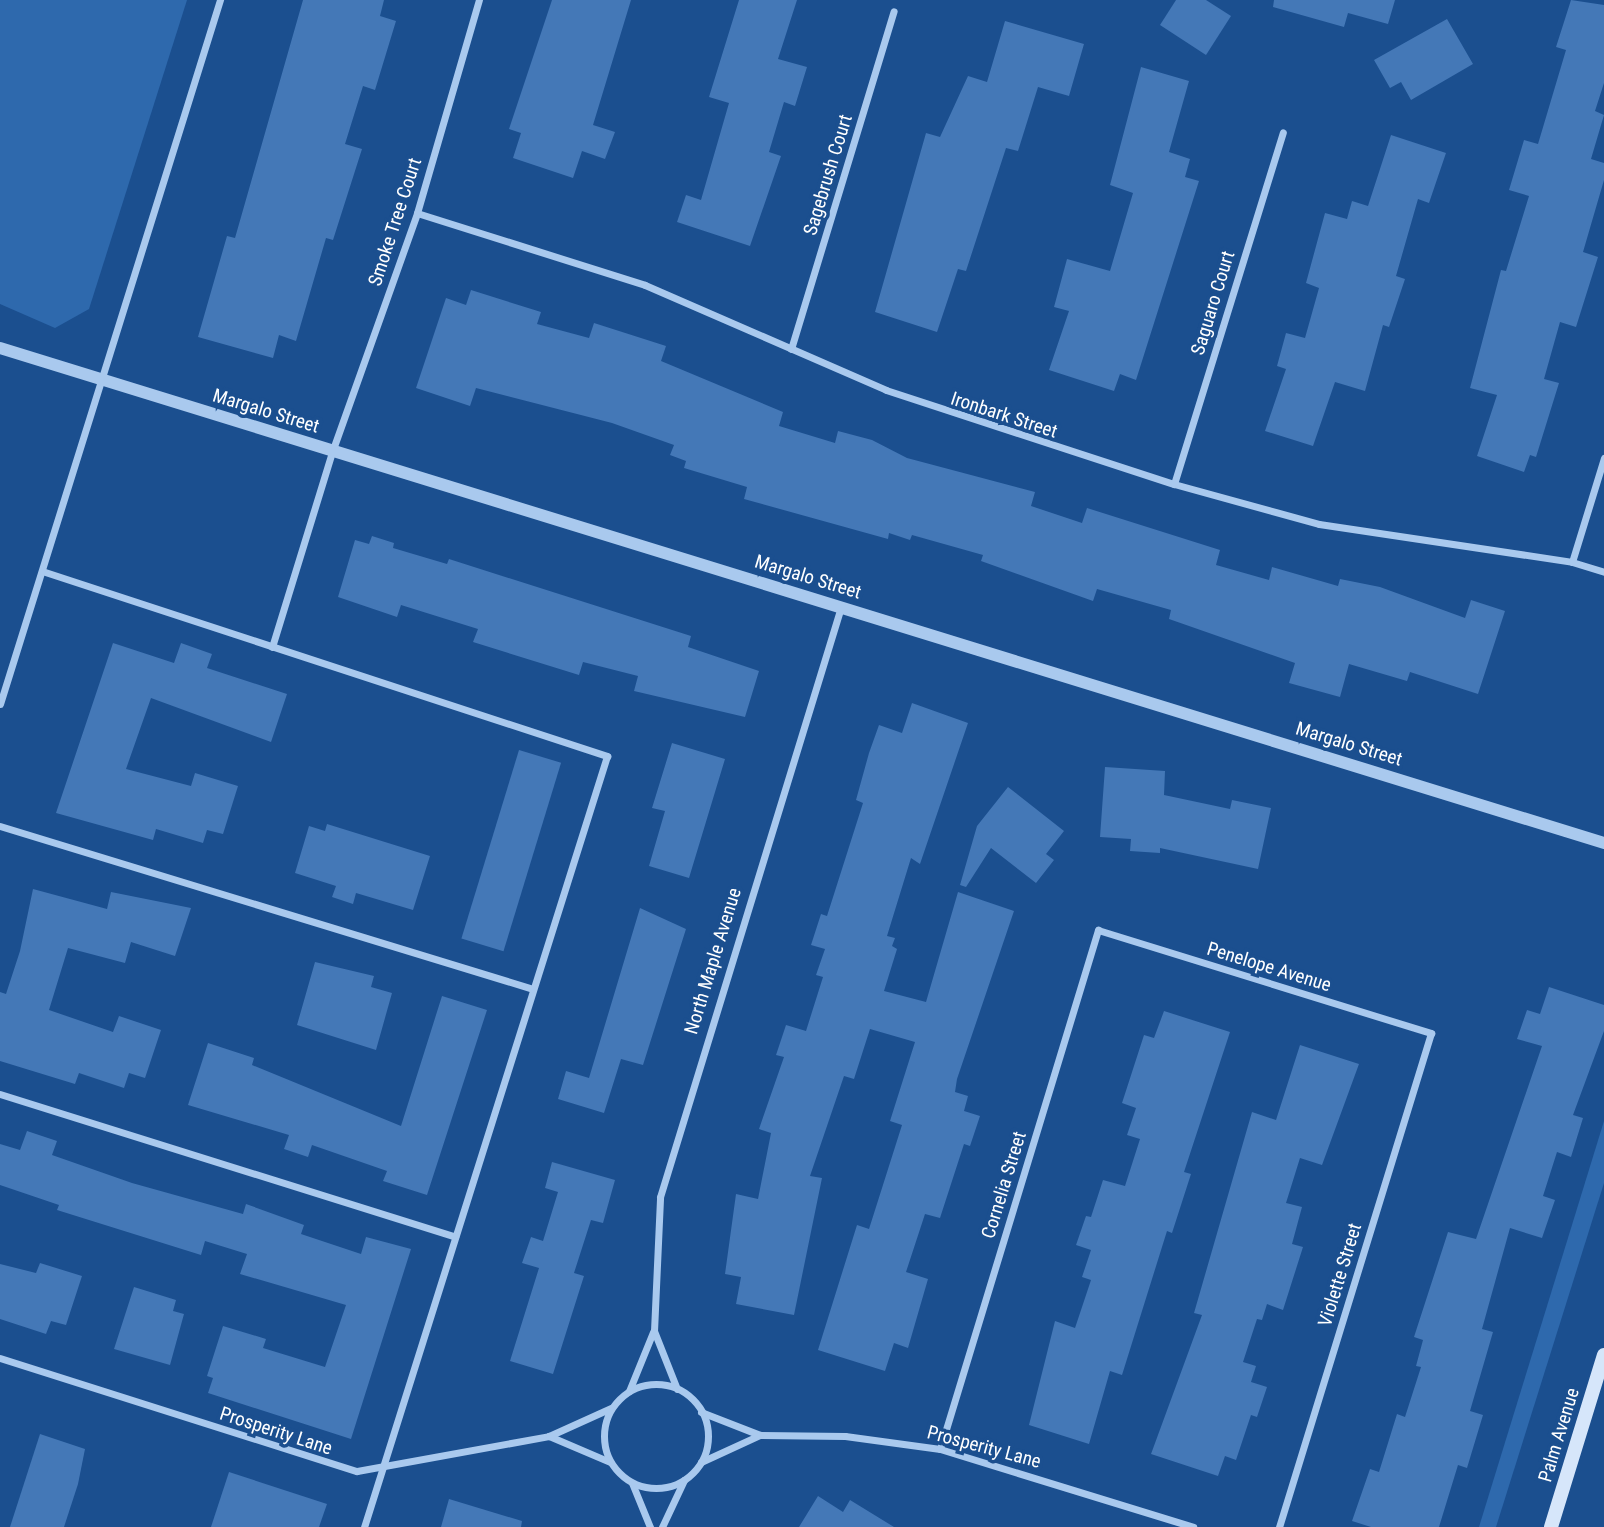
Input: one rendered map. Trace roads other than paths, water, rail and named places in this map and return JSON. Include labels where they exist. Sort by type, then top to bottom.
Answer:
[{"type":"main road","name":"Palm Avenue","points":[[1551,1527],[1604,1355]]},
{"type":"street","points":[[0,704],[220,0]]},
{"type":"street","name":"Smoke Tree Court","points":[[272,647],[332,452],[417,213],[479,0]]},
{"type":"street","name":"Sagebrush Court","points":[[791,349],[894,11]]},
{"type":"street","name":"Saguaro Court","points":[[1174,484],[1283,132]]},
{"type":"street","name":"Ironbark Street","points":[[417,213],[645,285],[791,349],[980,425],[1174,484],[1319,524],[1572,562],[1604,572]]},
{"type":"street","name":"Margalo Street","points":[[0,348],[1604,843]]},
{"type":"street","points":[[1572,562],[1604,458]]},
{"type":"street","points":[[42,572],[607,756],[364,1527]]},
{"type":"street","name":"North Maple Avenue","points":[[611,1408],[629,1391],[654,1331],[655,1230],[668,1162],[841,607]]},
{"type":"street","points":[[0,826],[533,989]]},
{"type":"street","name":"Penelope Avenue","points":[[1098,930],[1431,1033]]},
{"type":"street","name":"Cornelia Street","points":[[940,1449],[1098,930]]},
{"type":"street","name":"Violette Street","points":[[1279,1527],[1431,1033]]},
{"type":"street","points":[[0,1094],[455,1237]]},
{"type":"street","name":"North Maple Avenue","points":[[654,1331],[677,1389],[701,1412]]},
{"type":"street","name":"Prosperity Lane","points":[[0,1358],[333,1466],[381,1471],[550,1436],[611,1408]]},
{"type":"street","points":[[629,1391],[653,1384],[677,1389]]},
{"type":"street","points":[[610,1462],[604,1431],[611,1408]]},
{"type":"street","points":[[662,1527],[684,1480],[701,1462],[708,1442],[701,1412]]},
{"type":"street","name":"Prosperity Lane","points":[[701,1412],[760,1434],[845,1436],[940,1449],[1192,1527]]},
{"type":"street","name":"Prosperity Lane","points":[[701,1462],[760,1434]]},
{"type":"street","points":[[550,1436],[610,1462],[632,1483],[650,1527]]},
{"type":"street","points":[[632,1483],[658,1489],[684,1480]]}]
